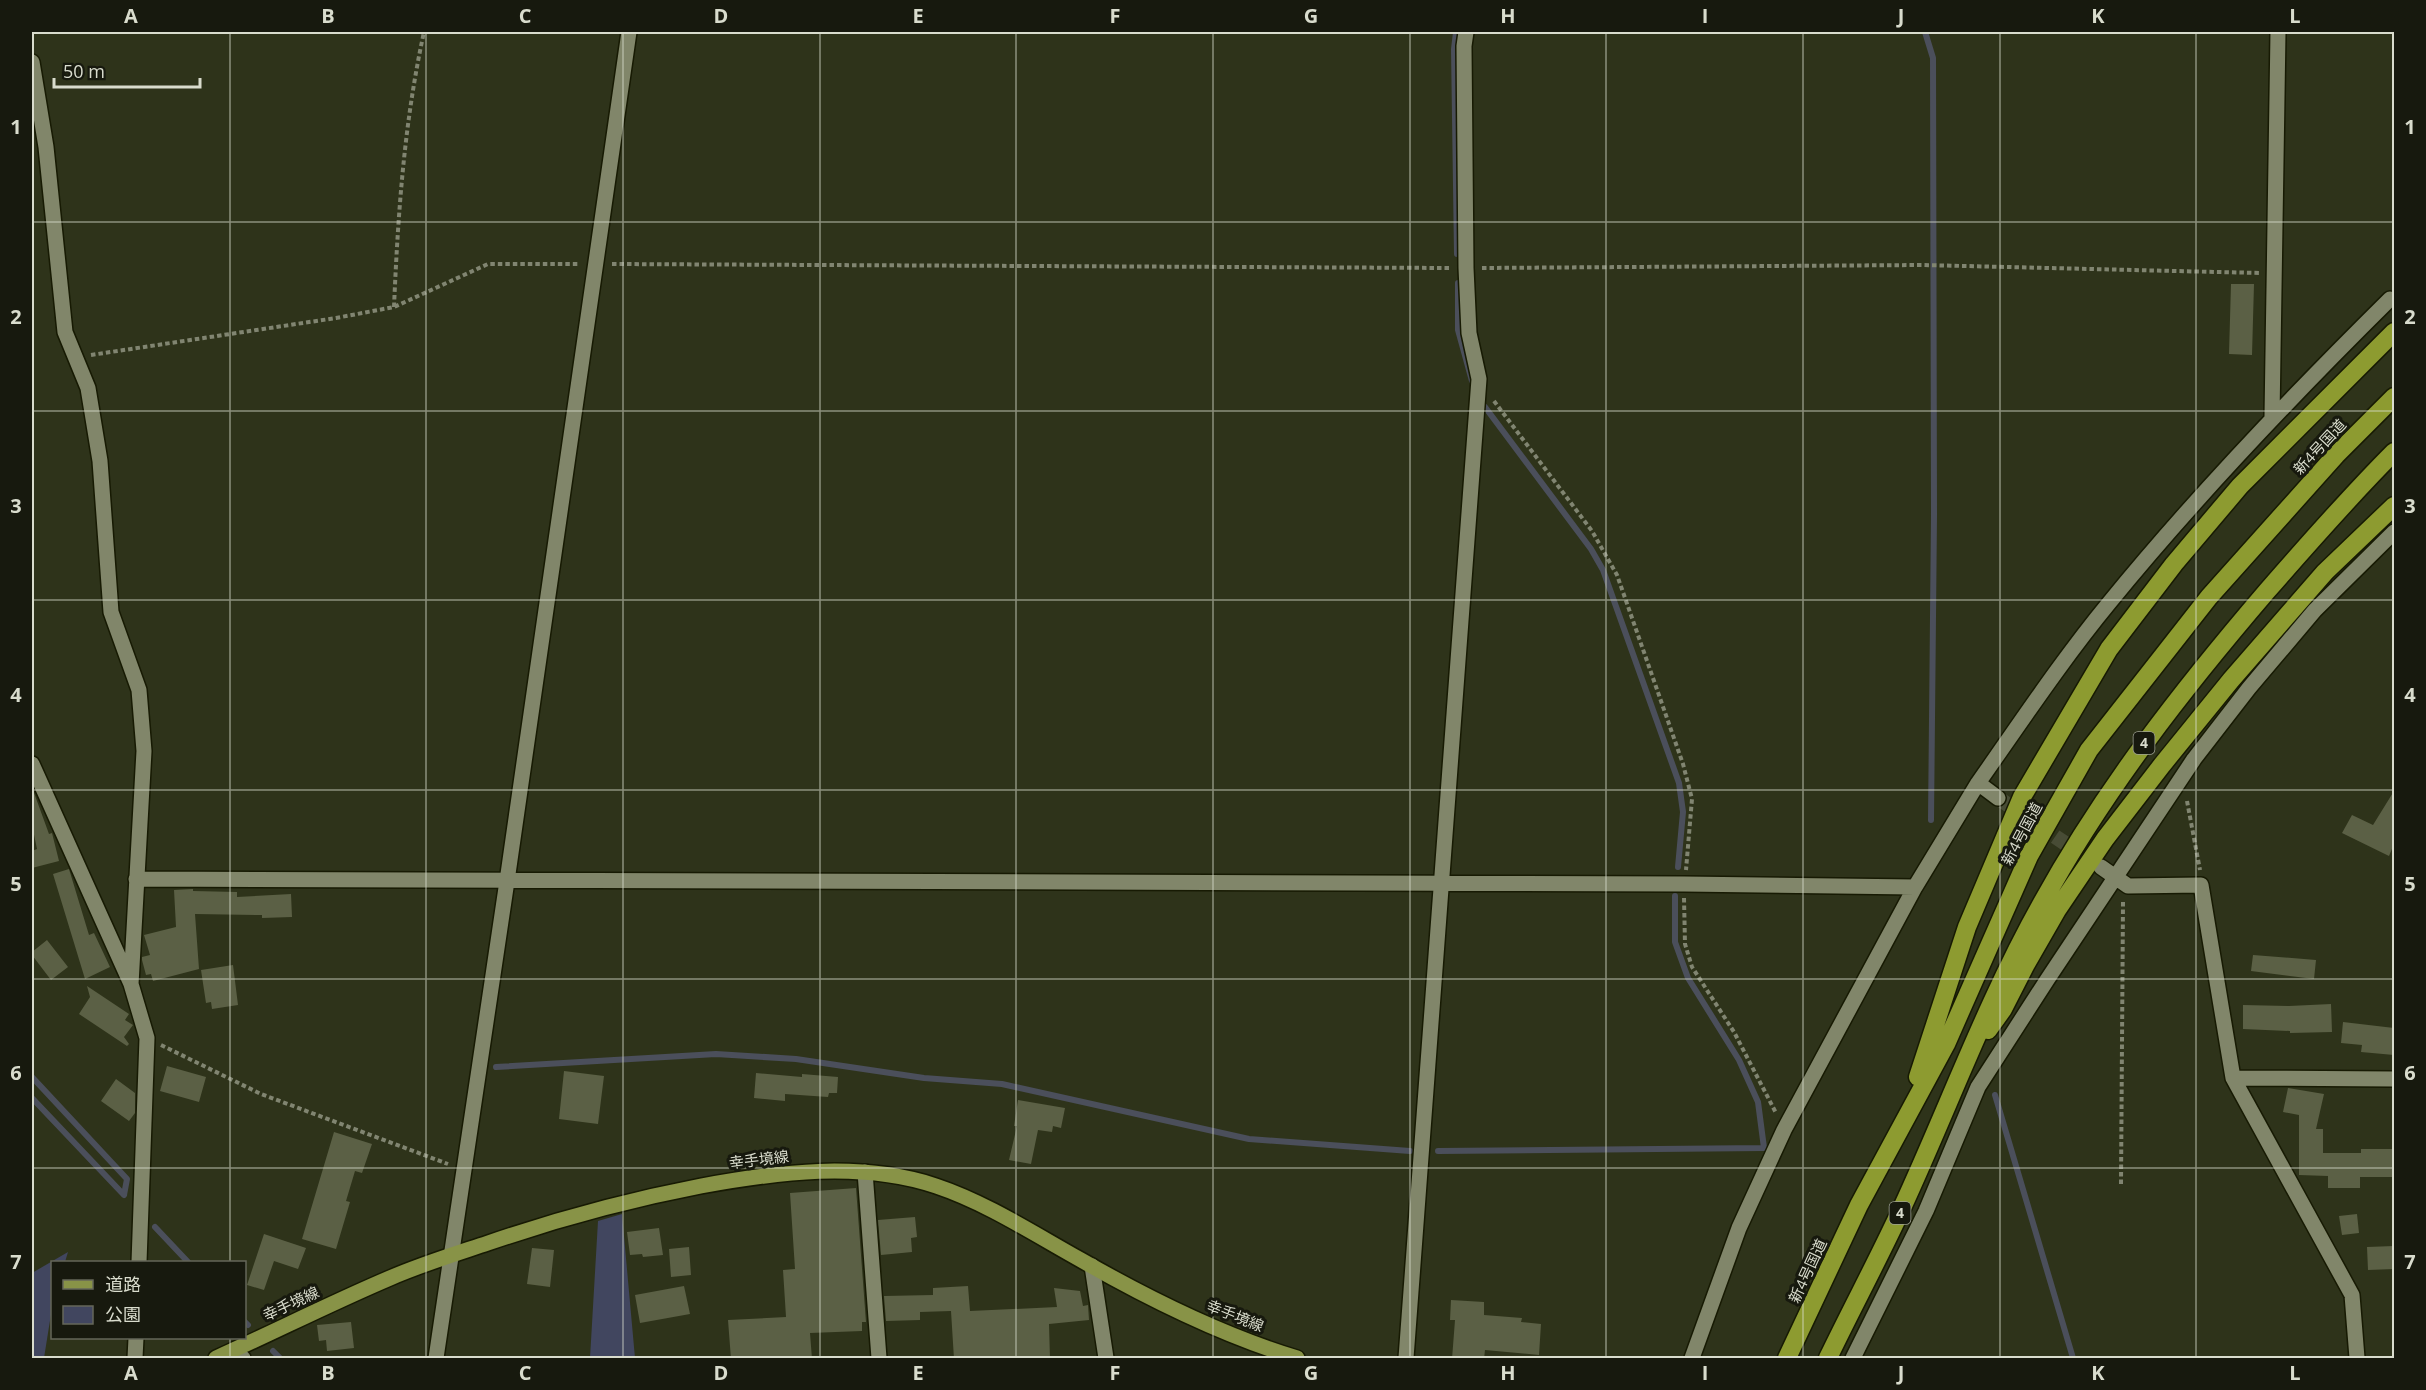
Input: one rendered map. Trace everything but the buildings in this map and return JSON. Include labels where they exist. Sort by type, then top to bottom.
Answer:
[{"type":"highway","points":[[1902,1127],[1967,927],[2022,797],[2109,649],[2174,564],[2240,486],[2394,332]]},
{"type":"highway","name":"新4号国道","points":[[1787,1359],[1859,1205],[1902,1127],[1965,1003],[2010,895],[2029,856],[2090,750],[2209,597],[2336,455],[2394,397]]},
{"type":"highway","name":"4","points":[[1828,1359],[1902,1208],[2008,967],[2038,910],[2114,785],[2142,746],[2239,624],[2340,508],[2389,457]]},
{"type":"highway","points":[[1965,1064],[2004,1009],[2026,964],[2057,910],[2126,811],[2230,680],[2317,581],[2394,506]]},
{"type":"main road","name":"幸手境線","points":[[216,1359],[239,1354],[392,1277],[561,1218],[638,1198],[745,1178],[805,1173],[865,1172],[901,1177],[937,1186],[989,1208],[1186,1316],[1297,1359]]},
{"type":"street","points":[[436,1359],[629,32]]},
{"type":"street","points":[[1406,1359],[1479,379],[1469,333],[1466,268],[1464,46],[1466,32]]},
{"type":"street","points":[[2272,417],[2278,32]]},
{"type":"street","points":[[32,62],[46,147],[65,332],[87,388],[100,461],[111,612],[139,690],[144,751],[131,984]]},
{"type":"street","points":[[1692,1359],[1739,1228],[1784,1130],[1915,887],[1978,783],[2047,684],[2109,603],[2272,417],[2390,298]]},
{"type":"street","points":[[1852,1359],[1926,1211],[1978,1087],[2182,777],[2249,688],[2316,610],[2394,532]]},
{"type":"street","points":[[32,764],[131,984],[147,1038],[139,1261]]},
{"type":"street","points":[[1978,783],[1998,798]]},
{"type":"street","points":[[2101,867],[2128,886],[2201,885],[2233,1078],[2352,1295],[2357,1359]]},
{"type":"street","points":[[136,879],[1684,884],[1915,887]]},
{"type":"street","points":[[2233,1078],[2394,1079]]},
{"type":"street","points":[[865,1172],[879,1359]]},
{"type":"street","points":[[1092,1266],[1106,1359]]},
{"type":"street","points":[[135,1359],[136,1339]]},
{"type":"path","points":[[394,307],[398,200],[416,68],[424,32]]},
{"type":"path","points":[[76,357],[336,318],[394,307],[488,264],[1466,268],[1945,266],[2274,274]]},
{"type":"path","points":[[1479,379],[1531,452],[1592,531],[1617,575],[1683,764],[1692,799],[1684,884],[1685,944],[1692,967],[1734,1032],[1784,1130]]},
{"type":"path","points":[[2182,777],[2200,868],[2201,885]]},
{"type":"path","points":[[2116,878],[2123,899],[2121,1184]]},
{"type":"path","points":[[147,1038],[261,1094],[464,1170]]},
{"type":"green space","points":[[622,1214],[635,1358],[590,1358],[598,1221]]},
{"type":"green space","points":[[68,1252],[65,1261],[53,1261]]},
{"type":"green space","points":[[51,1262],[51,1314],[44,1358],[32,1358],[32,1273]]},
{"type":"waterway","points":[[1456,32],[1454,49],[1457,254]]},
{"type":"waterway","points":[[1925,32],[1933,58],[1934,515],[1931,820]]},
{"type":"waterway","points":[[1458,283],[1458,330],[1472,381]]},
{"type":"waterway","points":[[1485,407],[1591,549],[1603,570],[1679,783],[1683,812],[1678,867]]},
{"type":"waterway","points":[[1438,1151],[1764,1148],[1758,1102],[1739,1060],[1688,978],[1675,942],[1675,896]]},
{"type":"waterway","points":[[496,1067],[716,1054],[796,1059],[924,1078],[1002,1084],[1249,1139],[1410,1151]]},
{"type":"waterway","points":[[32,1077],[127,1179],[124,1195]]},
{"type":"waterway","points":[[1995,1095],[2073,1358]]},
{"type":"waterway","points":[[32,1098],[124,1195]]},
{"type":"waterway","points":[[155,1227],[187,1261]]},
{"type":"waterway","points":[[273,1351],[280,1358]]},
{"type":"tunnel","points":[[1998,798],[2100,867]]}]
